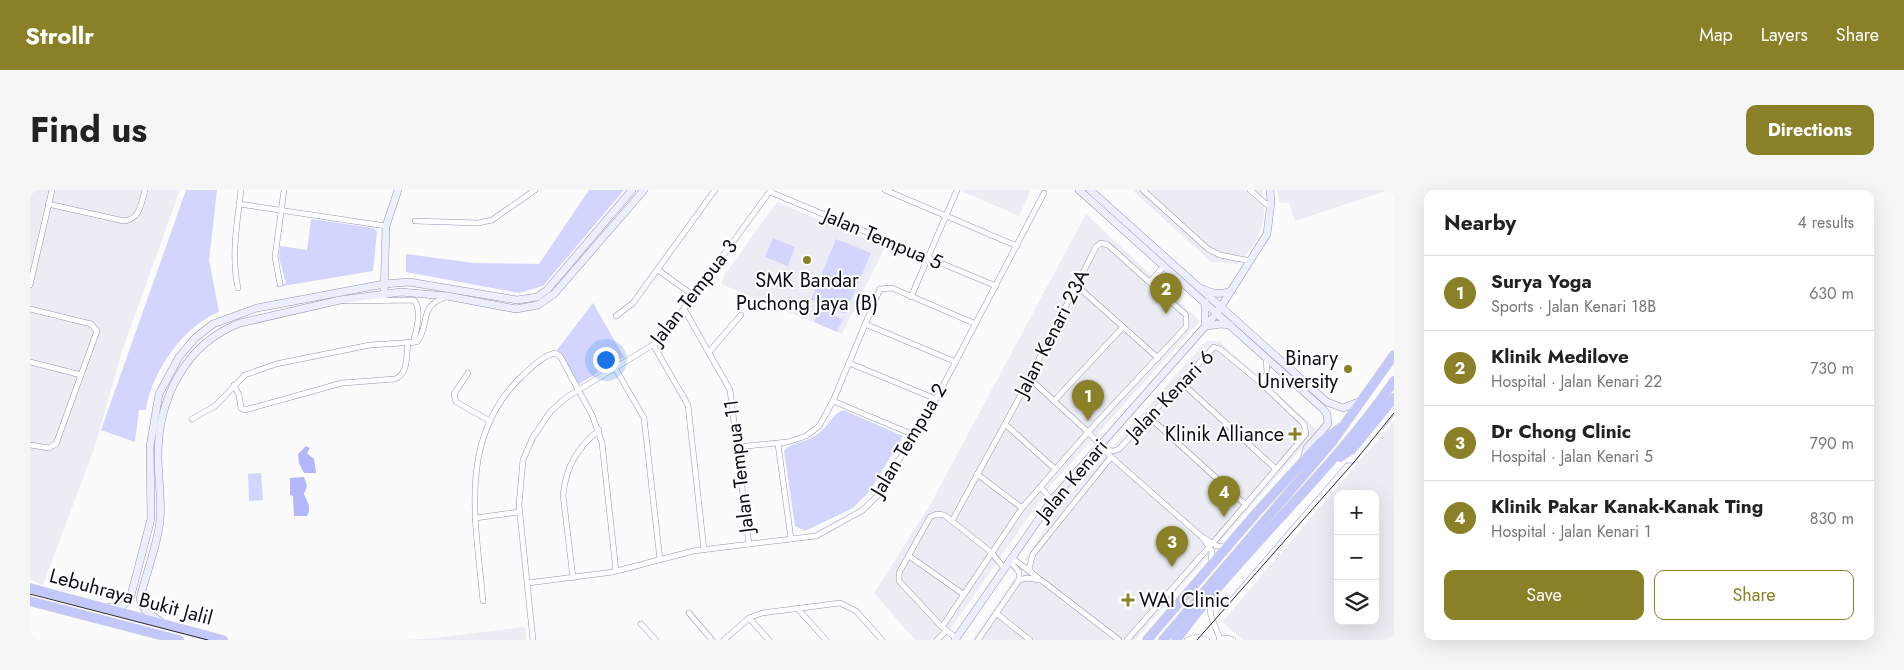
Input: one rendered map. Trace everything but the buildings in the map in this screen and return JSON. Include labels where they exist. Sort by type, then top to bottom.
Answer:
[{"type":"highway","points":[[1163,640],[1346,423],[1394,355]]},
{"type":"highway","points":[[1176,640],[1292,503],[1331,462],[1394,381]]},
{"type":"highway","points":[[1331,462],[1352,449],[1394,398]]},
{"type":"highway","points":[[1147,640],[1303,462],[1329,435],[1346,423]]},
{"type":"highway","name":"Lebuhraya Bukit Jalil","points":[[30,588],[223,640]]},
{"type":"highway","name":"Lebuhraya Bukit Jalil","points":[[30,601],[179,640]]},
{"type":"main road","points":[[384,295],[386,226],[398,190]]},
{"type":"main road","points":[[98,605],[117,607],[128,603],[140,565],[153,508],[150,457],[159,394],[186,347],[213,324],[257,308],[384,284],[409,282],[517,300],[537,297],[547,290],[632,190]]},
{"type":"main road","points":[[161,622],[141,604],[140,599],[160,521],[158,457],[166,397],[186,361],[225,329],[259,317],[340,300],[418,292],[516,309],[528,309],[538,305],[554,294],[644,190]]},
{"type":"main road","points":[[1079,190],[1205,302],[1218,310],[1230,326],[1298,384],[1322,408],[1328,418],[1323,432],[1307,448],[1303,462]]},
{"type":"main road","points":[[1090,190],[1184,275],[1218,310],[1327,402],[1343,408],[1364,400]]},
{"type":"main road","name":"Jalan Kenari","points":[[956,639],[1052,500],[1102,448],[1218,310],[1252,261],[1267,234],[1271,208],[1270,190]]},
{"type":"main road","points":[[1184,275],[1212,293],[1221,294],[1231,291]]},
{"type":"main road","points":[[1205,302],[1205,326],[1221,324],[1230,326]]},
{"type":"main road","points":[[140,565],[148,567]]},
{"type":"street","points":[[30,285],[52,190]]},
{"type":"street","points":[[48,204],[124,221],[134,218],[138,214],[145,190]]},
{"type":"street","points":[[238,288],[234,267],[234,244],[241,190]]},
{"type":"street","points":[[280,284],[275,257],[284,190]]},
{"type":"street","points":[[415,221],[478,223],[492,220],[535,190]]},
{"type":"street","points":[[616,316],[633,303],[715,190]]},
{"type":"street","points":[[885,190],[1017,246]]},
{"type":"street","points":[[912,297],[957,190]]},
{"type":"street","points":[[1143,190],[1208,249],[1220,255],[1252,261]]},
{"type":"street","points":[[1250,190],[1271,208]]},
{"type":"street","name":"Jalan Tempua 5","points":[[771,191],[996,286]]},
{"type":"street","name":"Jalan Tempua 3","points":[[533,640],[519,512],[520,475],[523,460],[533,437],[551,411],[578,390],[654,346],[664,336],[771,191]]},
{"type":"street","name":"Jalan Tempua 2","points":[[528,583],[616,571],[704,550],[821,534],[870,504],[936,399],[1044,193]]},
{"type":"street","points":[[239,204],[386,226]]},
{"type":"street","name":"Jalan Kenari 23A","points":[[952,521],[1029,378],[1096,247],[1101,243],[1108,245],[1150,282]]},
{"type":"street","points":[[937,640],[963,594],[1022,508],[1088,432],[1186,327],[1186,315],[1150,282],[1164,266]]},
{"type":"street","points":[[658,270],[694,296]]},
{"type":"street","points":[[1077,286],[1158,358]]},
{"type":"street","points":[[737,447],[778,444],[798,440],[813,432],[833,401],[880,289],[892,288],[976,324]]},
{"type":"street","points":[[192,419],[215,406],[246,375],[284,362],[370,345],[417,342],[420,338],[425,313],[430,306],[447,296]]},
{"type":"street","points":[[234,385],[239,395],[241,408],[245,410],[342,383],[395,379],[405,370],[418,313],[417,304],[414,300],[354,303],[340,300]]},
{"type":"street","points":[[30,309],[91,324],[96,328],[96,334],[56,444],[49,448],[30,445]]},
{"type":"street","name":"Jalan Tempua 11","points":[[684,309],[730,390],[749,544]]},
{"type":"street","points":[[709,352],[741,315]]},
{"type":"street","points":[[866,324],[956,362]]},
{"type":"street","points":[[1054,401],[1123,327]]},
{"type":"street","points":[[654,346],[688,405],[704,550]]},
{"type":"street","name":"Jalan Kenari 6","points":[[1102,448],[1114,452],[1119,449],[1210,350],[1217,347],[1261,382]]},
{"type":"street","points":[[483,601],[473,498],[476,464],[490,421],[514,384],[550,354],[558,354],[560,356],[599,430],[616,571]]},
{"type":"street","points":[[1127,640],[1303,440],[1306,430],[1304,424],[1261,382],[1267,373],[1266,357]]},
{"type":"street","points":[[30,362],[81,374]]},
{"type":"street","points":[[849,363],[936,399]]},
{"type":"street","points":[[615,368],[644,418],[660,560]]},
{"type":"street","points":[[468,373],[454,394],[456,402],[490,421]]},
{"type":"street","points":[[1029,378],[1088,432],[1111,457],[1210,545],[1212,554],[1210,567]]},
{"type":"street","points":[[1266,387],[1276,380],[1298,384]]},
{"type":"street","points":[[1181,382],[1276,469]]},
{"type":"street","points":[[833,401],[914,435]]},
{"type":"street","points":[[1148,416],[1246,505]]},
{"type":"street","points":[[1004,424],[1055,469]]},
{"type":"street","points":[[573,578],[563,495],[564,483],[573,457],[581,446],[599,430]]},
{"type":"street","points":[[778,444],[791,539]]},
{"type":"street","name":"Jalan Kenari 6","points":[[1119,449],[1117,458],[1120,465]]},
{"type":"street","name":"Jalan Kenari 6","points":[[1032,573],[1029,568],[1033,554],[1111,457]]},
{"type":"street","points":[[977,474],[1022,508]]},
{"type":"street","points":[[1040,487],[1052,500]]},
{"type":"street","points":[[475,518],[519,512]]},
{"type":"street","points":[[956,639],[899,582],[899,574],[930,517],[941,514],[952,521],[991,552],[1004,568]]},
{"type":"street","points":[[1210,545],[1220,547],[1230,545]]},
{"type":"street","points":[[909,556],[963,594]]},
{"type":"street","points":[[1010,559],[1032,573],[1119,640]]},
{"type":"street","points":[[978,640],[1019,580],[1019,572],[1010,559]]},
{"type":"street","points":[[1019,580],[1027,578],[1040,580]]},
{"type":"street","points":[[1209,599],[1211,616],[1219,639],[1233,640]]},
{"type":"street","points":[[724,640],[749,618],[762,613],[840,603],[849,605],[882,640]]},
{"type":"street","points":[[797,608],[826,640]]},
{"type":"street","points":[[689,613],[712,640]]},
{"type":"street","points":[[996,613],[1030,640]]},
{"type":"street","points":[[749,618],[769,640]]},
{"type":"street","points":[[641,624],[656,640]]},
{"type":"street","points":[[1187,640],[1197,638],[1207,640]]},
{"type":"shaded area","points":[[30,190],[180,190],[123,348],[95,446],[43,585],[30,580]]},
{"type":"shaded area","points":[[186,190],[217,190],[209,260],[219,312],[193,328],[171,352],[154,381],[146,410],[139,410],[135,442],[101,430]]},
{"type":"shaded area","points":[[589,190],[624,190],[543,286],[519,293],[406,272],[406,254],[474,263],[539,264]]},
{"type":"shaded area","points":[[959,190],[1031,190],[1019,216]]},
{"type":"shaded area","points":[[1132,190],[1263,190],[1264,217],[1261,229],[1255,244],[1237,264],[1211,262]]},
{"type":"shaded area","points":[[1277,190],[1389,190],[1295,221],[1289,203],[1279,202]]},
{"type":"shaded area","name":"SMK Bandar Puchong Jaya (B)","points":[[777,202],[885,247],[842,334],[721,284],[725,274]]},
{"type":"shaded area","points":[[1086,214],[1200,321],[1050,486],[943,640],[915,640],[874,593],[930,505]]},
{"type":"shaded area","points":[[311,219],[374,228],[377,232],[373,271],[277,287],[276,285],[286,283],[279,258],[280,246],[307,250]]},
{"type":"shaded area","points":[[773,238],[795,247],[788,266],[765,257]]},
{"type":"shaded area","points":[[836,239],[871,253],[845,314],[811,300]]},
{"type":"shaded area","points":[[593,303],[624,357],[579,384],[557,350]]},
{"type":"shaded area","points":[[820,309],[843,319],[837,332],[814,322]]},
{"type":"shaded area","points":[[1206,341],[1219,341],[1317,430],[1135,640],[972,640],[1016,576],[1036,570],[1024,560],[1062,504]]},
{"type":"shaded area","points":[[843,410],[903,436],[869,492],[853,508],[805,531],[795,526],[784,451],[791,445],[818,434]]},
{"type":"shaded area","points":[[1394,421],[1394,640],[1243,640],[1222,622],[1334,491],[1334,625],[1379,625],[1379,490],[1335,490]]},
{"type":"shaded area","points":[[261,473],[263,500],[249,501],[248,474]]},
{"type":"shaded area","points":[[525,627],[526,640],[406,640],[435,638]]},
{"type":"water","points":[[306,446],[310,448],[307,453],[314,459],[316,473],[304,473],[299,463],[298,454]]},
{"type":"water","points":[[304,477],[307,486],[304,494],[309,510],[307,516],[294,516],[293,496],[290,495],[290,478]]},
{"type":"waterway","points":[[1383,429],[1394,415]]},
{"type":"waterway","points":[[1218,612],[1346,463],[1354,463],[1360,455]]},
{"type":"tram line","points":[[1197,640],[1355,461],[1394,413]]},
{"type":"tram line","points":[[30,594],[208,640]]},
{"type":"place","name":"SMK Bandar Puchong Jaya (B)","points":[[807,260]]},
{"type":"place","name":"Klinik Medilove","points":[[1166,314]]},
{"type":"place","name":"Binary University","points":[[1348,369]]},
{"type":"place","name":"Surya Yoga","points":[[1088,421]]},
{"type":"place","name":"Klinik Alliance","points":[[1295,434]]},
{"type":"place","name":"Klinik Pakar Kanak-Kanak Ting","points":[[1224,517]]},
{"type":"place","name":"Dr Chong Clinic","points":[[1172,567]]},
{"type":"place","name":"WAI Clinic","points":[[1128,600]]}]
